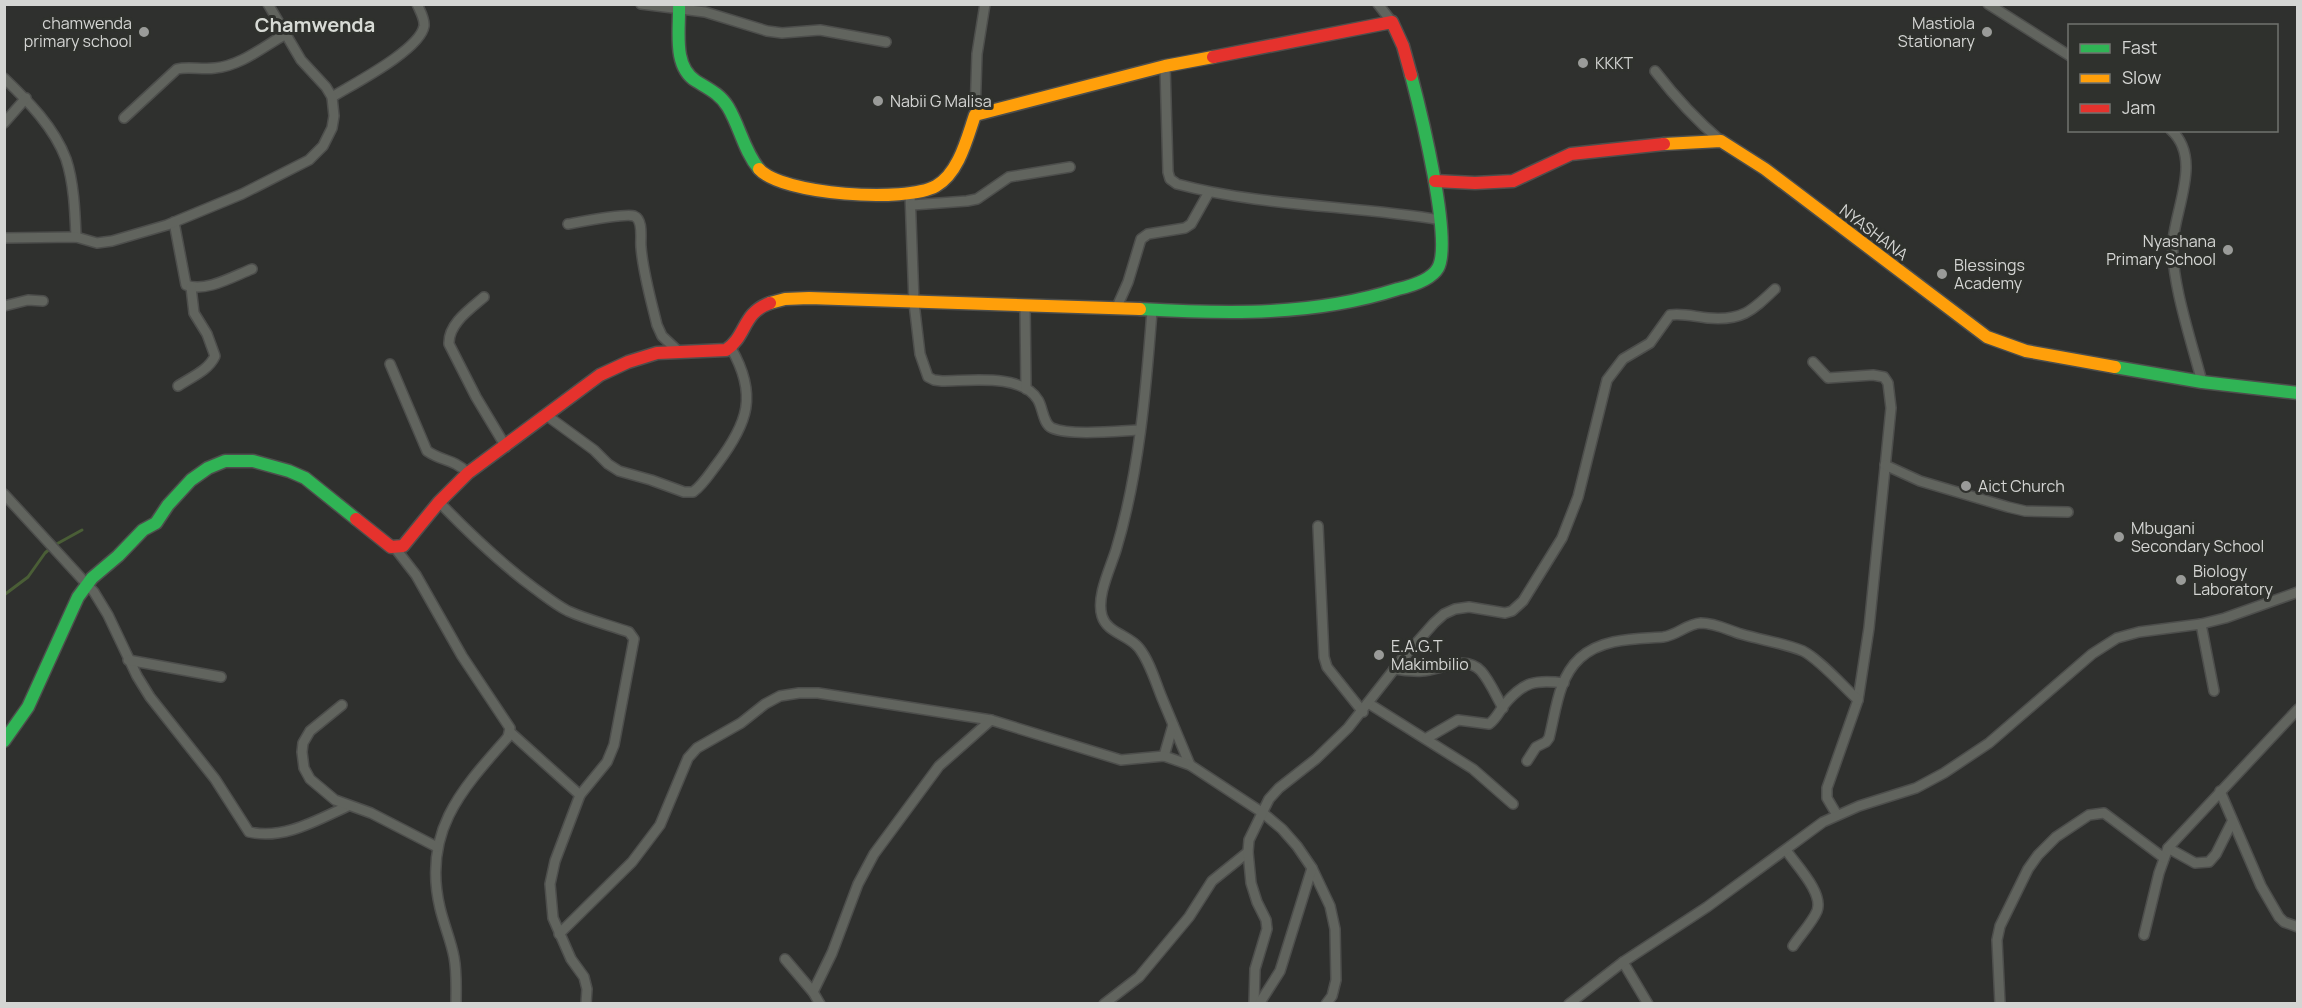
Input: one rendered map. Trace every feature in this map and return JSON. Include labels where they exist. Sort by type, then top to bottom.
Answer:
[{"type":"street","points":[[4,238],[76,237],[98,243],[112,242],[174,222],[242,194],[309,160],[323,146],[332,128],[334,105],[332,97],[326,87],[301,60],[284,35],[268,4]]},
{"type":"street","points":[[332,97],[395,59],[419,38],[424,26],[417,4]]},
{"type":"street","points":[[641,4],[679,6],[767,32],[819,30],[885,42]]},
{"type":"street","points":[[911,199],[936,186],[951,171],[965,144],[975,115],[977,54],[985,4]]},
{"type":"street","points":[[395,548],[403,546],[439,502],[468,473],[600,375],[618,365],[657,353],[720,351],[731,348],[748,315],[763,304],[804,297],[1152,311],[1255,311],[1314,308],[1352,303],[1387,294],[1421,281],[1437,270],[1440,265],[1441,220],[1435,181],[1404,48],[1392,22],[1378,4]]},
{"type":"street","points":[[1988,4],[2068,55]]},
{"type":"street","points":[[679,6],[682,59],[685,71],[721,96],[749,153],[761,171],[770,179],[783,185],[819,191],[967,201],[977,199],[1009,177],[1070,167]]},
{"type":"street","points":[[975,115],[1165,66],[1304,41],[1392,22]]},
{"type":"street","points":[[124,118],[177,69],[227,66],[240,61],[284,35]]},
{"type":"street","points":[[1165,66],[1168,172],[1170,179],[1177,184],[1242,198],[1396,212],[1441,220]]},
{"type":"street","points":[[1655,71],[1676,98],[1721,141]]},
{"type":"street","points":[[4,78],[26,98],[54,135],[66,160],[75,208],[76,237]]},
{"type":"street","points":[[4,123],[26,98]]},
{"type":"street","points":[[2173,132],[2183,144],[2187,164],[2173,240],[2175,276],[2202,382]]},
{"type":"street","points":[[1435,181],[1475,183],[1513,181],[1571,154],[1692,141],[1721,141]]},
{"type":"street","name":"NYASHANA","points":[[1721,141],[1765,170],[1987,337],[2026,351],[2202,382],[2298,393]]},
{"type":"street","points":[[1116,309],[1128,282],[1141,239],[1148,234],[1185,228],[1191,224],[1209,192]]},
{"type":"street","points":[[911,199],[914,303],[920,354],[924,371],[928,377],[942,381],[994,380],[1015,384],[1037,397],[1048,425],[1052,428],[1068,431],[1140,430]]},
{"type":"street","points":[[568,224],[633,216],[637,219],[640,228],[641,255],[657,326],[662,336],[678,351]]},
{"type":"street","points":[[174,222],[186,285],[191,287],[215,284],[252,269]]},
{"type":"street","points":[[178,386],[212,363],[215,356],[214,348],[194,313],[191,287]]},
{"type":"street","points":[[1254,1004],[1255,969],[1267,929],[1266,920],[1251,883],[1248,852],[1249,840],[1269,798],[1316,759],[1363,712],[1394,669],[1444,614],[1468,607],[1505,613],[1512,611],[1523,601],[1562,538],[1578,497],[1607,380],[1623,359],[1650,343],[1670,315],[1710,318],[1747,314],[1775,289]]},
{"type":"street","points":[[484,297],[452,327],[448,336],[449,344],[472,390],[506,447]]},
{"type":"street","points":[[4,306],[28,300],[43,301]]},
{"type":"street","points":[[1025,305],[1026,389]]},
{"type":"street","points":[[1152,311],[1147,381],[1140,430],[1119,540],[1102,592],[1100,609],[1102,619],[1108,627],[1128,638],[1144,656],[1190,765]]},
{"type":"street","points":[[546,415],[619,471],[684,492],[693,492],[719,461],[743,423],[747,406],[746,386],[741,366],[731,348]]},
{"type":"street","points":[[1814,362],[1828,378],[1873,375],[1884,377],[1890,393],[1891,408],[1869,628],[1858,700],[1827,788],[1827,798],[1837,815]]},
{"type":"street","points":[[390,364],[427,451],[435,457],[458,464],[468,473]]},
{"type":"street","points":[[4,741],[28,707],[86,584],[143,530],[156,523],[172,500],[191,480],[208,468],[225,461],[253,461],[305,478],[332,498],[376,537],[395,548],[416,575],[462,656],[510,728],[510,732],[580,795]]},
{"type":"street","points":[[1885,465],[1920,481],[2008,507],[2025,511],[2068,512]]},
{"type":"street","points":[[4,494],[94,592],[108,615],[128,660],[150,697],[215,779],[249,832],[269,835],[286,831],[348,806]]},
{"type":"street","points":[[439,502],[478,543],[550,600],[567,610],[629,632],[634,639],[614,745],[607,762],[580,795],[555,861],[550,884],[550,904],[559,934],[571,959],[584,976],[587,988],[586,1004]]},
{"type":"street","points":[[1318,526],[1324,657],[1327,667],[1363,712]]},
{"type":"street","points":[[1569,1004],[1623,962],[1707,907],[1823,822],[1916,788],[1944,773],[1989,743],[2092,654],[2116,638],[2225,618],[2298,592]]},
{"type":"street","points":[[1527,760],[1536,747],[1549,738],[1556,701],[1564,683],[1571,668],[1588,652],[1630,638],[1673,635],[1688,626],[1703,623],[1805,652],[1858,700]]},
{"type":"street","points":[[2201,624],[2214,691]]},
{"type":"street","points":[[128,660],[221,677]]},
{"type":"street","points":[[1394,669],[1421,671],[1459,663],[1472,666],[1482,672],[1503,708]]},
{"type":"street","points":[[1427,738],[1458,720],[1489,724],[1512,696],[1533,681],[1564,683]]},
{"type":"street","points":[[559,934],[632,862],[660,825],[688,758],[697,748],[741,723],[765,704],[780,696],[818,693],[992,720],[1041,733],[1113,758],[1130,760],[1164,756],[1190,765],[1263,813],[1282,829],[1312,868],[1330,906],[1335,929],[1336,980],[1332,996],[1326,1004]]},
{"type":"street","points":[[1368,703],[1473,769],[1513,804]]},
{"type":"street","points":[[342,705],[310,731],[303,743],[304,768],[310,779],[319,788],[348,806],[371,813],[437,847]]},
{"type":"street","points":[[2144,935],[2158,873],[2166,853],[2220,791],[2298,709]]},
{"type":"street","points":[[813,992],[832,952],[858,884],[874,854],[939,766],[992,720]]},
{"type":"street","points":[[1164,756],[1173,725]]},
{"type":"street","points":[[456,1004],[454,957],[440,909],[436,884],[437,847],[452,809],[467,784],[510,732]]},
{"type":"street","points":[[2220,791],[2261,886],[2284,922],[2298,927]]},
{"type":"street","points":[[2000,1004],[1996,950],[2001,926],[2028,869],[2056,837],[2089,815],[2104,813],[2166,853],[2195,863],[2208,862],[2216,854],[2232,822]]},
{"type":"street","points":[[1786,850],[1815,891],[1819,901],[1817,912],[1793,946]]},
{"type":"street","points":[[1104,1004],[1139,977],[1189,917],[1212,881],[1248,852]]},
{"type":"street","points":[[1259,1004],[1280,971],[1312,868]]},
{"type":"street","points":[[785,959],[813,992],[820,1004]]},
{"type":"street","points":[[1623,962],[1648,1004]]},
{"type":"waterway","points":[[4,595],[28,577],[45,553],[53,546],[82,530]]},
{"type":"traffic: fast","points":[[679,4],[679,46],[683,66],[696,81],[725,102],[759,169]]},
{"type":"traffic: fast","points":[[1140,309],[1206,312],[1303,309],[1366,298],[1415,284],[1431,276],[1438,268],[1442,253],[1441,231],[1434,174],[1411,75]]},
{"type":"traffic: fast","points":[[2115,367],[2202,382],[2298,393]]},
{"type":"traffic: fast","points":[[4,741],[28,707],[78,597],[92,578],[143,530],[156,523],[168,505],[191,480],[208,468],[225,461],[253,461],[289,471],[305,478],[356,519]]},
{"type":"traffic: slow","points":[[759,169],[772,178],[792,185],[845,194],[899,194],[921,191],[936,186],[951,173],[961,154],[975,115],[1165,66],[1213,57]]},
{"type":"traffic: slow","points":[[1664,144],[1721,141],[1765,169],[1987,337],[2026,351],[2115,367]]},
{"type":"traffic: slow","points":[[770,303],[785,299],[809,298],[1140,309]]},
{"type":"traffic: jam","points":[[1213,57],[1392,22],[1403,46],[1411,75]]},
{"type":"traffic: jam","points":[[1435,181],[1475,183],[1513,181],[1571,154],[1664,144]]},
{"type":"traffic: jam","points":[[356,519],[391,547],[403,546],[439,502],[468,473],[600,375],[628,362],[657,353],[726,350],[738,338],[754,313],[770,303]]},
{"type":"place","name":"chamwenda primary school","points":[[144,32]]},
{"type":"place","name":"Mastiola Stationary","points":[[1987,32]]},
{"type":"place","name":"KKKT","points":[[1583,63]]},
{"type":"place","name":"Nabii G Malisa","points":[[878,101]]},
{"type":"place","name":"Nyashana Primary School","points":[[2228,250]]},
{"type":"place","name":"Blessings Academy","points":[[1942,274]]},
{"type":"place","name":"Aict Church","points":[[1966,486]]},
{"type":"place","name":"Mbugani Secondary School","points":[[2119,537]]},
{"type":"place","name":"Biology Laboratory","points":[[2181,580]]},
{"type":"place","name":"E.A.G.T Makimbilio","points":[[1379,655]]},
{"type":"district","name":"Chamwenda","points":[[315,25]]}]
